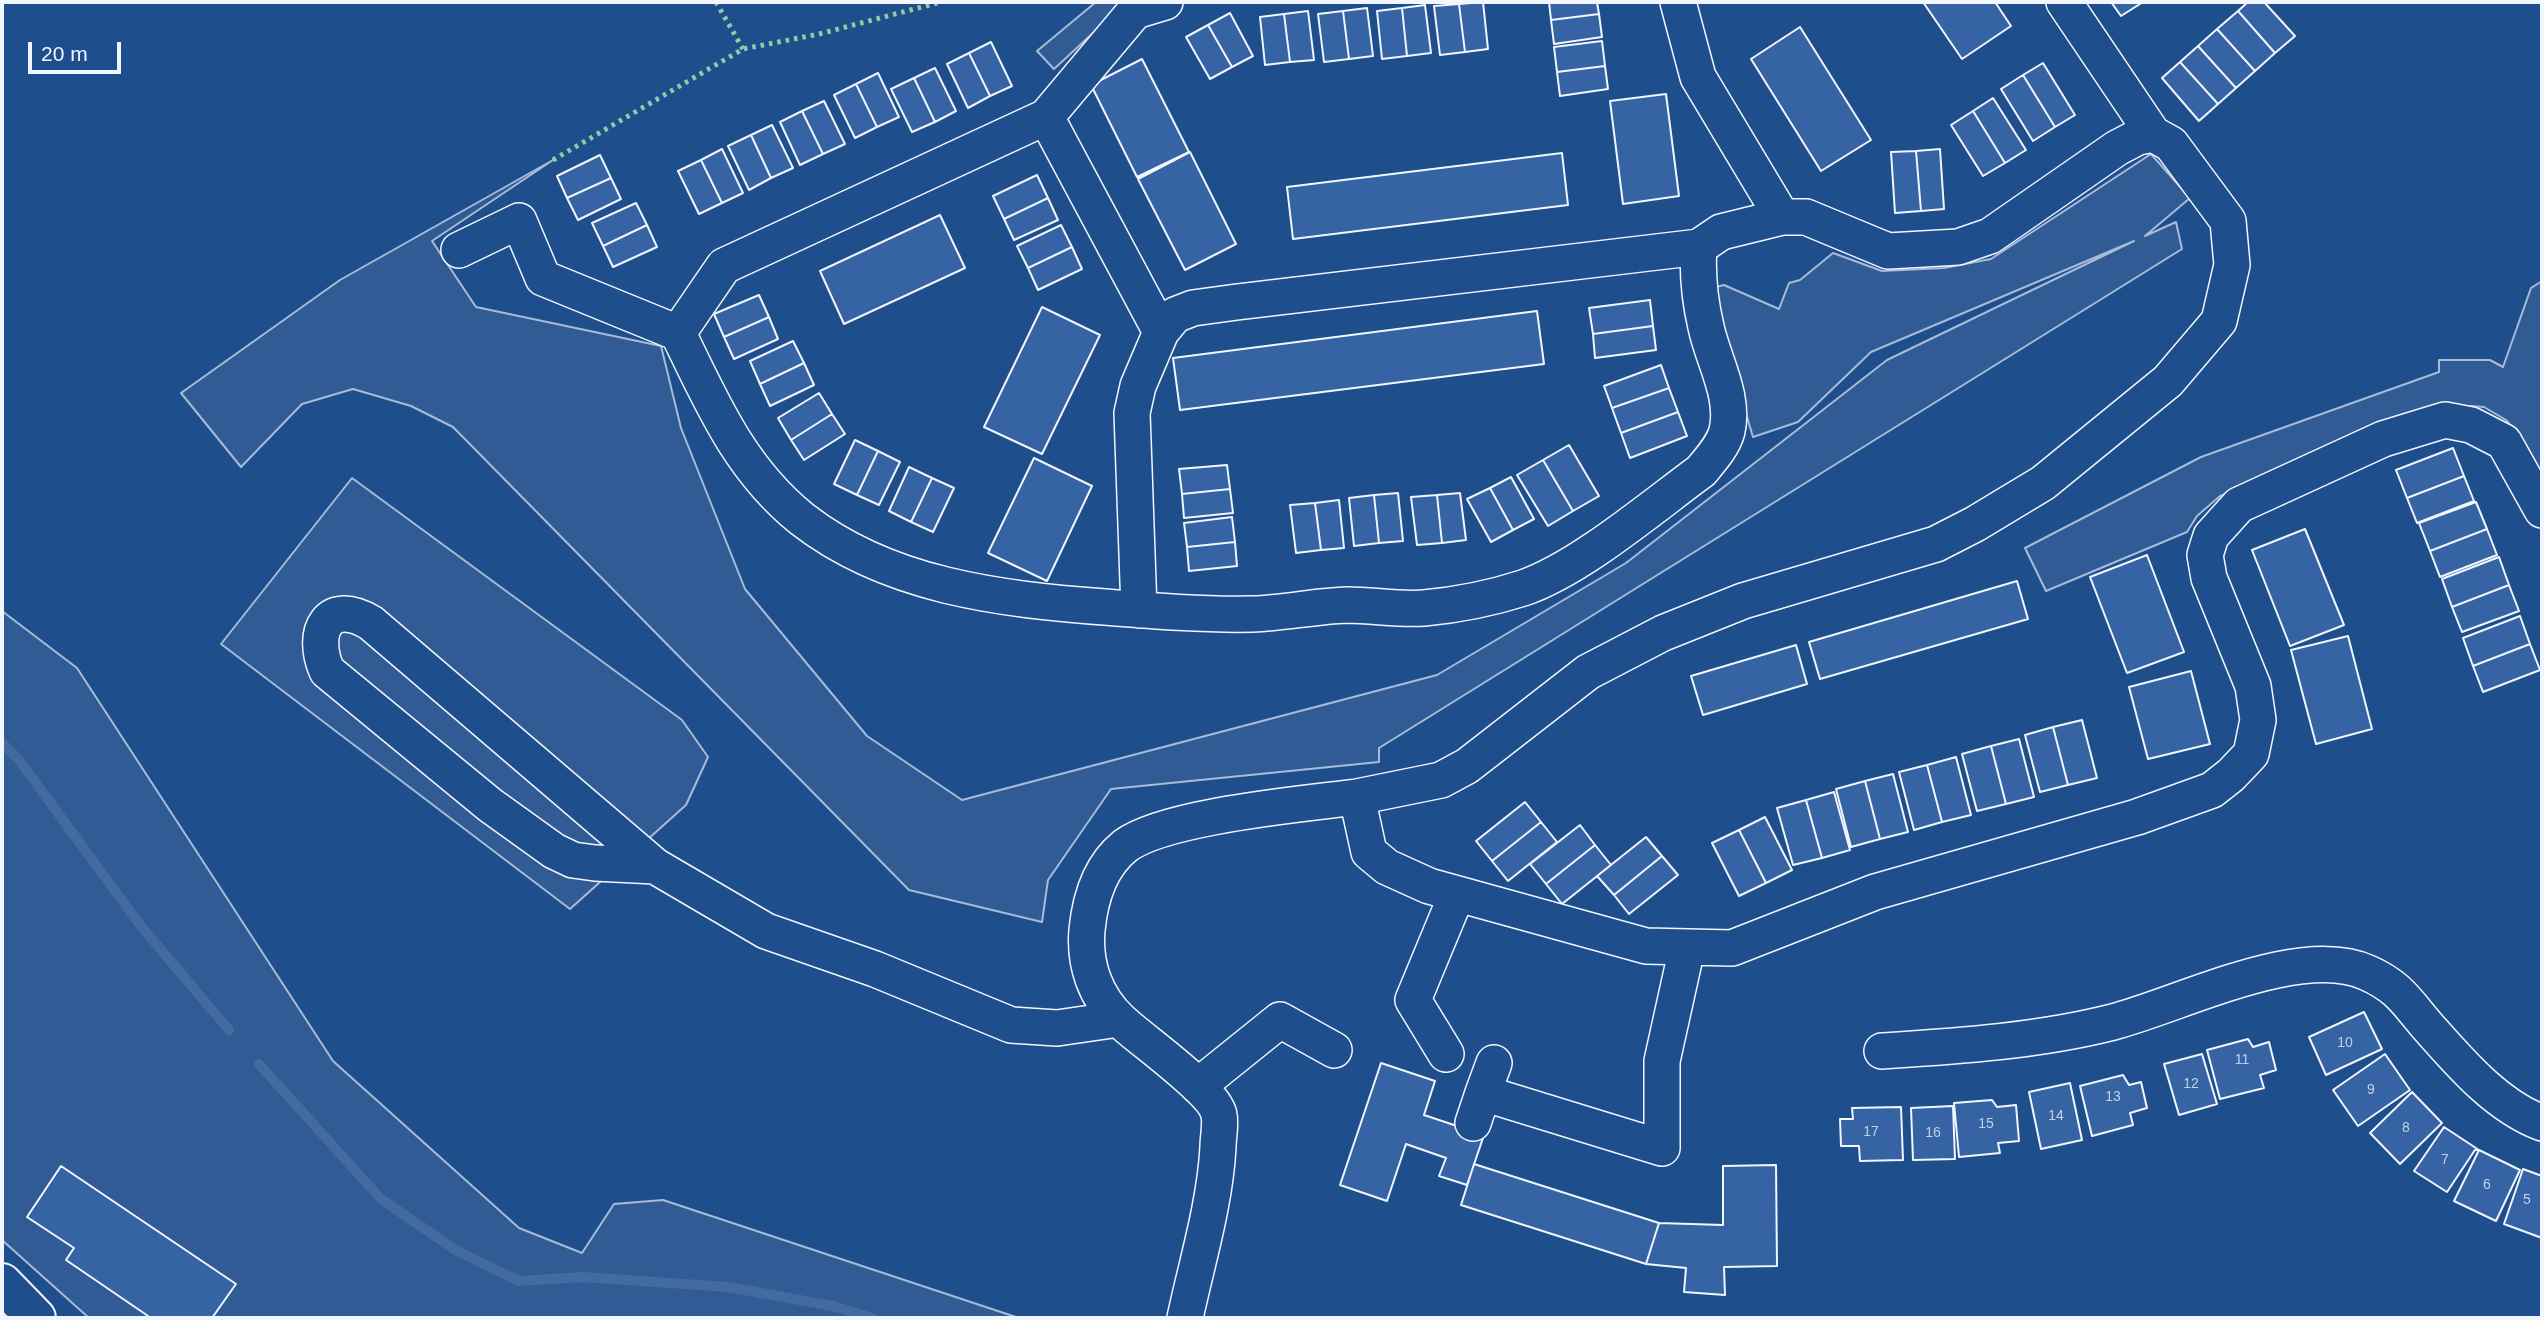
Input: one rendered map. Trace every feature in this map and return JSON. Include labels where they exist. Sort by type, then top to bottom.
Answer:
[{"type":"main road","points":[[2,1283],[36,1318]]},
{"type":"street","points":[[678,334],[724,266],[1046,117],[1135,11],[1165,2]]},
{"type":"street","points":[[1678,2],[1698,77],[1782,217]]},
{"type":"street","points":[[1185,1318],[1216,1175],[1219,1113],[1198,1086],[1119,1019],[1094,987],[1085,948],[1090,903],[1101,875],[1126,846],[1166,828],[1250,811],[1357,797],[1441,780],[1466,766],[1588,672],[1663,633],[1743,601],[1936,544],[1975,524],[2043,484],[2168,380],[2219,321],[2232,265],[2228,221],[2171,144],[2153,134],[2064,2]]},
{"type":"street","points":[[1046,117],[1161,332]]},
{"type":"street","points":[[1139,610],[1132,414],[1138,386],[1161,332],[1175,316],[1193,308],[1699,247],[1721,232],[1782,217],[1806,217],[1888,251],[1958,247],[1990,236],[2117,148],[2138,137],[2153,134]]},
{"type":"street","points":[[459,250],[519,221],[543,278],[678,334],[726,433],[772,491],[803,519],[863,557],[922,580],[1026,601],[1139,610],[1253,614],[1347,605],[1423,608],[1478,600],[1524,587],[1562,570],[1701,471],[1726,434],[1728,400],[1706,327],[1698,267],[1699,247]]},
{"type":"street","points":[[1357,797],[1369,852],[1387,867],[1429,886],[1646,946],[1732,948],[1875,892],[2137,817],[2211,790],[2231,775],[2251,754],[2258,720],[2253,685],[2209,578],[2205,555],[2211,536],[2239,505],[2383,439],[2445,420],[2471,425],[2504,442],[2542,510]]},
{"type":"street","points":[[655,866],[573,860],[554,851],[490,805],[327,671],[320,644],[326,623],[341,613],[354,612],[371,623],[655,866],[766,930],[875,969],[1011,1025],[1057,1028],[1119,1019]]},
{"type":"street","points":[[1446,1054],[1413,1000],[1457,894]]},
{"type":"street","points":[[1484,1093],[1662,1148],[1662,1061],[1687,948]]},
{"type":"street","points":[[1882,1051],[1996,1043],[2113,1022],[2279,969],[2324,964],[2365,971],[2396,987],[2477,1080],[2529,1118],[2542,1123]]},
{"type":"street","points":[[1198,1086],[1280,1020],[1334,1050]]},
{"type":"shaded area","points":[[1096,2],[1117,2],[1121,7],[1054,69],[1037,51]]},
{"type":"shaded area","points":[[2151,154],[2190,198],[2145,236],[2176,222],[2182,249],[1379,748],[1379,762],[1111,789],[1048,880],[1042,922],[909,890],[453,427],[411,406],[353,389],[302,404],[241,467],[181,393],[340,280],[553,160],[432,241],[476,307],[661,346],[681,428],[745,589],[867,736],[962,800],[1437,675],[1626,563],[1887,360],[2134,241],[1871,352],[1798,422],[1753,437],[1721,330],[1716,287],[1724,285],[1779,309],[1789,283],[1800,280],[1833,253],[1882,271],[1944,268],[1991,259]]},
{"type":"shaded area","points":[[2542,281],[2542,480],[2523,441],[2506,420],[2484,407],[2470,406],[2423,417],[2220,496],[2197,516],[2187,532],[2046,591],[2025,548],[2201,457],[2439,372],[2439,360],[2490,360],[2503,367],[2531,288]]},
{"type":"shaded area","points":[[352,478],[682,720],[708,757],[686,805],[570,909],[221,644]]},
{"type":"shaded area","points":[[2,611],[77,668],[333,1061],[519,1228],[582,1253],[614,1204],[663,1200],[1019,1318],[89,1318],[2,1240]]},
{"type":"building","points":[[1483,2],[1488,49],[1465,52],[1459,4]]},
{"type":"building","points":[[1549,2],[1597,2],[1599,14],[1551,20]]},
{"type":"building","points":[[1923,2],[1995,2],[2011,26],[1962,59]]},
{"type":"building","points":[[2111,2],[2143,2],[2121,16]]},
{"type":"building","points":[[2248,2],[2264,2],[2295,36],[2275,53],[2238,11]]},
{"type":"building","points":[[1459,4],[1465,52],[1440,55],[1434,6]]},
{"type":"building","points":[[1425,5],[1431,53],[1407,56],[1402,8]]},
{"type":"building","points":[[1367,8],[1373,56],[1349,59],[1343,11]]},
{"type":"building","points":[[1402,8],[1407,56],[1382,59],[1377,11]]},
{"type":"building","points":[[1308,11],[1314,60],[1290,62],[1284,14]]},
{"type":"building","points":[[1343,11],[1349,59],[1324,62],[1318,14]]},
{"type":"building","points":[[2238,11],[2275,53],[2255,71],[2217,29]]},
{"type":"building","points":[[1230,13],[1253,56],[1232,67],[1208,25]]},
{"type":"building","points":[[1284,14],[1290,62],[1265,65],[1260,17]]},
{"type":"building","points":[[1599,14],[1602,37],[1554,44],[1551,20]]},
{"type":"building","points":[[1208,25],[1232,67],[1210,79],[1186,37]]},
{"type":"building","points":[[1800,27],[1871,140],[1821,171],[1751,59]]},
{"type":"building","points":[[2217,29],[2255,71],[2236,88],[2198,46]]},
{"type":"building","points":[[1602,41],[1605,66],[1557,72],[1554,47]]},
{"type":"building","points":[[991,42],[1012,86],[990,96],[969,53]]},
{"type":"building","points":[[2198,46],[2236,88],[2218,104],[2180,62]]},
{"type":"building","points":[[969,53],[990,96],[968,108],[947,64]]},
{"type":"building","points":[[1142,59],[1189,152],[1137,177],[1091,85]]},
{"type":"building","points":[[2180,62],[2218,104],[2199,121],[2162,78]]},
{"type":"building","points":[[2043,63],[2075,115],[2055,127],[2023,75]]},
{"type":"building","points":[[1605,66],[1608,89],[1560,96],[1557,72]]},
{"type":"building","points":[[935,68],[956,111],[935,122],[914,78]]},
{"type":"building","points":[[878,73],[899,117],[877,127],[856,84]]},
{"type":"building","points":[[2023,75],[2055,127],[2033,141],[2001,89]]},
{"type":"building","points":[[914,78],[935,122],[912,132],[891,89]]},
{"type":"building","points":[[856,84],[877,127],[855,138],[834,95]]},
{"type":"building","points":[[1666,94],[1679,196],[1623,204],[1610,101]]},
{"type":"building","points":[[1993,98],[2026,150],[2005,163],[1973,111]]},
{"type":"building","points":[[824,101],[845,144],[823,154],[802,111]]},
{"type":"building","points":[[802,111],[823,154],[800,165],[780,122]]},
{"type":"building","points":[[1973,111],[2005,163],[1983,176],[1951,125]]},
{"type":"building","points":[[772,125],[793,168],[771,178],[751,135]]},
{"type":"building","points":[[751,135],[771,178],[749,190],[728,146]]},
{"type":"building","points":[[722,149],[743,193],[722,203],[701,160]]},
{"type":"building","points":[[1940,149],[1944,209],[1921,211],[1916,151]]},
{"type":"building","points":[[1916,151],[1921,211],[1895,213],[1891,152]]},
{"type":"building","points":[[1190,152],[1236,244],[1185,270],[1138,179]]},
{"type":"building","points":[[1562,153],[1568,205],[1293,239],[1287,187]]},
{"type":"building","points":[[600,155],[611,178],[567,198],[557,176]]},
{"type":"building","points":[[701,160],[722,203],[699,214],[678,171]]},
{"type":"building","points":[[1037,175],[1048,198],[1004,219],[993,196]]},
{"type":"building","points":[[611,178],[621,199],[578,220],[567,198]]},
{"type":"building","points":[[1048,198],[1058,220],[1014,240],[1004,219]]},
{"type":"building","points":[[636,203],[647,225],[603,246],[592,223]]},
{"type":"building","points":[[940,215],[965,268],[844,324],[820,271]]},
{"type":"building","points":[[647,225],[657,247],[613,267],[603,246]]},
{"type":"building","points":[[1061,225],[1072,247],[1028,268],[1017,246]]},
{"type":"building","points":[[1072,247],[1082,269],[1038,290],[1028,268]]},
{"type":"building","points":[[759,295],[769,317],[724,337],[714,314]]},
{"type":"building","points":[[1650,300],[1653,326],[1593,334],[1589,308]]},
{"type":"building","points":[[1042,307],[1100,335],[1042,454],[984,427]]},
{"type":"building","points":[[1537,311],[1544,364],[1180,410],[1173,358]]},
{"type":"building","points":[[769,317],[778,339],[734,359],[724,337]]},
{"type":"building","points":[[1653,326],[1656,350],[1595,358],[1593,334]]},
{"type":"building","points":[[793,341],[804,363],[760,384],[750,361]]},
{"type":"building","points":[[804,363],[814,385],[770,406],[760,384]]},
{"type":"building","points":[[1661,365],[1669,388],[1612,408],[1604,386]]},
{"type":"building","points":[[1669,388],[1678,412],[1621,433],[1612,408]]},
{"type":"building","points":[[819,393],[832,414],[791,440],[778,418]]},
{"type":"building","points":[[1678,412],[1687,436],[1630,458],[1621,433]]},
{"type":"building","points":[[832,414],[845,434],[804,460],[791,440]]},
{"type":"building","points":[[855,440],[878,451],[857,495],[834,484]]},
{"type":"building","points":[[1569,445],[1599,496],[1573,511],[1543,460]]},
{"type":"building","points":[[2453,448],[2464,476],[2407,498],[2396,470]]},
{"type":"building","points":[[878,451],[900,462],[879,505],[857,495]]},
{"type":"building","points":[[1034,458],[1092,486],[1047,581],[988,553]]},
{"type":"building","points":[[1543,460],[1573,511],[1548,526],[1517,475]]},
{"type":"building","points":[[1227,465],[1230,489],[1182,494],[1179,469]]},
{"type":"building","points":[[909,467],[932,478],[911,522],[889,511]]},
{"type":"building","points":[[2464,476],[2474,501],[2417,523],[2407,498]]},
{"type":"building","points":[[1511,477],[1534,519],[1513,530],[1490,488]]},
{"type":"building","points":[[932,478],[954,488],[933,532],[911,522]]},
{"type":"building","points":[[1490,488],[1513,530],[1491,542],[1467,499]]},
{"type":"building","points":[[1230,489],[1233,513],[1184,518],[1182,494]]},
{"type":"building","points":[[1398,493],[1403,541],[1379,543],[1374,495]]},
{"type":"building","points":[[1460,493],[1466,540],[1442,543],[1437,495]]},
{"type":"building","points":[[1374,495],[1379,543],[1354,546],[1349,498]]},
{"type":"building","points":[[1437,495],[1442,543],[1417,545],[1411,497]]},
{"type":"building","points":[[1339,500],[1344,548],[1321,550],[1315,503]]},
{"type":"building","points":[[2476,502],[2487,529],[2430,551],[2419,523]]},
{"type":"building","points":[[1315,503],[1321,550],[1296,553],[1290,505]]},
{"type":"building","points":[[1232,517],[1235,542],[1187,547],[1184,523]]},
{"type":"building","points":[[2305,529],[2344,625],[2290,646],[2252,550]]},
{"type":"building","points":[[2487,529],[2497,555],[2440,577],[2430,551]]},
{"type":"building","points":[[1235,542],[1237,566],[1189,571],[1187,547]]},
{"type":"building","points":[[2147,555],[2184,652],[2127,673],[2090,577]]},
{"type":"building","points":[[2499,557],[2509,585],[2452,607],[2442,579]]},
{"type":"building","points":[[2017,581],[2028,619],[1820,679],[1809,642]]},
{"type":"building","points":[[2509,585],[2519,611],[2462,632],[2452,607]]},
{"type":"building","points":[[2520,616],[2530,644],[2473,666],[2463,638]]},
{"type":"building","points":[[2348,636],[2372,729],[2316,744],[2291,650]]},
{"type":"building","points":[[2530,644],[2540,670],[2483,692],[2473,666]]},
{"type":"building","points":[[1796,645],[1807,684],[1703,715],[1691,676]]},
{"type":"building","points":[[2191,671],[2210,744],[2148,759],[2129,687]]},
{"type":"building","points":[[2082,720],[2097,778],[2068,785],[2053,727]]},
{"type":"building","points":[[2053,727],[2068,785],[2040,792],[2025,735]]},
{"type":"building","points":[[2019,739],[2034,797],[2006,804],[1991,746]]},
{"type":"building","points":[[1991,746],[2006,804],[1977,811],[1962,754]]},
{"type":"building","points":[[1956,757],[1971,815],[1942,822],[1927,765]]},
{"type":"building","points":[[1927,765],[1942,822],[1914,830],[1899,772]]},
{"type":"building","points":[[1893,774],[1908,832],[1880,839],[1865,781]]},
{"type":"building","points":[[1865,781],[1880,839],[1851,847],[1836,789]]},
{"type":"building","points":[[1834,792],[1850,850],[1822,858],[1806,800]]},
{"type":"building","points":[[1806,800],[1822,858],[1793,865],[1777,808]]},
{"type":"building","points":[[1525,802],[1541,822],[1492,861],[1476,841]]},
{"type":"building","points":[[1765,817],[1792,870],[1766,883],[1739,830]]},
{"type":"building","points":[[1541,822],[1557,842],[1508,881],[1492,861]]},
{"type":"building","points":[[1580,825],[1595,845],[1546,884],[1530,864]]},
{"type":"building","points":[[1739,830],[1766,883],[1739,896],[1712,843]]},
{"type":"building","points":[[1646,837],[1662,856],[1614,895],[1597,876]]},
{"type":"building","points":[[1595,845],[1611,865],[1562,904],[1546,884]]},
{"type":"building","points":[[1662,856],[1678,875],[1629,914],[1614,895]]},
{"type":"building","points":[[2364,1012],[2382,1049],[2326,1075],[2309,1037]]},
{"type":"building","points":[[2248,1039],[2253,1047],[2269,1042],[2276,1070],[2260,1075],[2264,1088],[2220,1099],[2207,1050]]},
{"type":"building","points":[[2202,1054],[2217,1104],[2179,1115],[2164,1064]]},
{"type":"building","points":[[2385,1054],[2410,1090],[2358,1126],[2333,1090]]},
{"type":"building","points":[[1381,1063],[1435,1081],[1424,1115],[1484,1135],[1467,1185],[1439,1176],[1446,1158],[1406,1144],[1387,1201],[1340,1185]]},
{"type":"building","points":[[2123,1075],[2129,1085],[2141,1082],[2147,1108],[2130,1113],[2133,1125],[2092,1136],[2080,1086]]},
{"type":"building","points":[[2070,1083],[2082,1140],[2041,1149],[2029,1092]]},
{"type":"building","points":[[2412,1092],[2442,1123],[2400,1164],[2370,1133]]},
{"type":"building","points":[[1992,1100],[1997,1107],[2016,1105],[2019,1141],[1998,1143],[2000,1153],[1959,1157],[1954,1103]]},
{"type":"building","points":[[1953,1106],[1955,1159],[1913,1160],[1911,1108]]},
{"type":"building","points":[[1901,1107],[1903,1160],[1860,1161],[1859,1146],[1841,1146],[1840,1119],[1853,1119],[1852,1108]]},
{"type":"building","points":[[2444,1127],[2479,1150],[2475,1150],[2447,1192],[2414,1171]]},
{"type":"building","points":[[2479,1150],[2520,1170],[2496,1221],[2454,1201]]},
{"type":"building","points":[[1474,1164],[1659,1223],[1646,1264],[1461,1205]]},
{"type":"building","points":[[1776,1165],[1777,1266],[1724,1267],[1725,1295],[1684,1292],[1686,1268],[1646,1264],[1659,1223],[1723,1225],[1723,1166]]},
{"type":"building","points":[[61,1166],[236,1284],[212,1318],[151,1318],[66,1260],[74,1248],[27,1217]]},
{"type":"building","points":[[2523,1169],[2542,1176],[2542,1238],[2504,1224]]},
{"type":"waterway","points":[[2,743],[19,760],[140,925],[229,1030]]},
{"type":"waterway","points":[[259,1064],[381,1199],[457,1251],[519,1281],[583,1277],[728,1287],[833,1306],[872,1318]]},
{"type":"hedge","points":[[716,2],[743,49]]},
{"type":"hedge","points":[[553,160],[743,49],[819,34],[941,2]]}]
